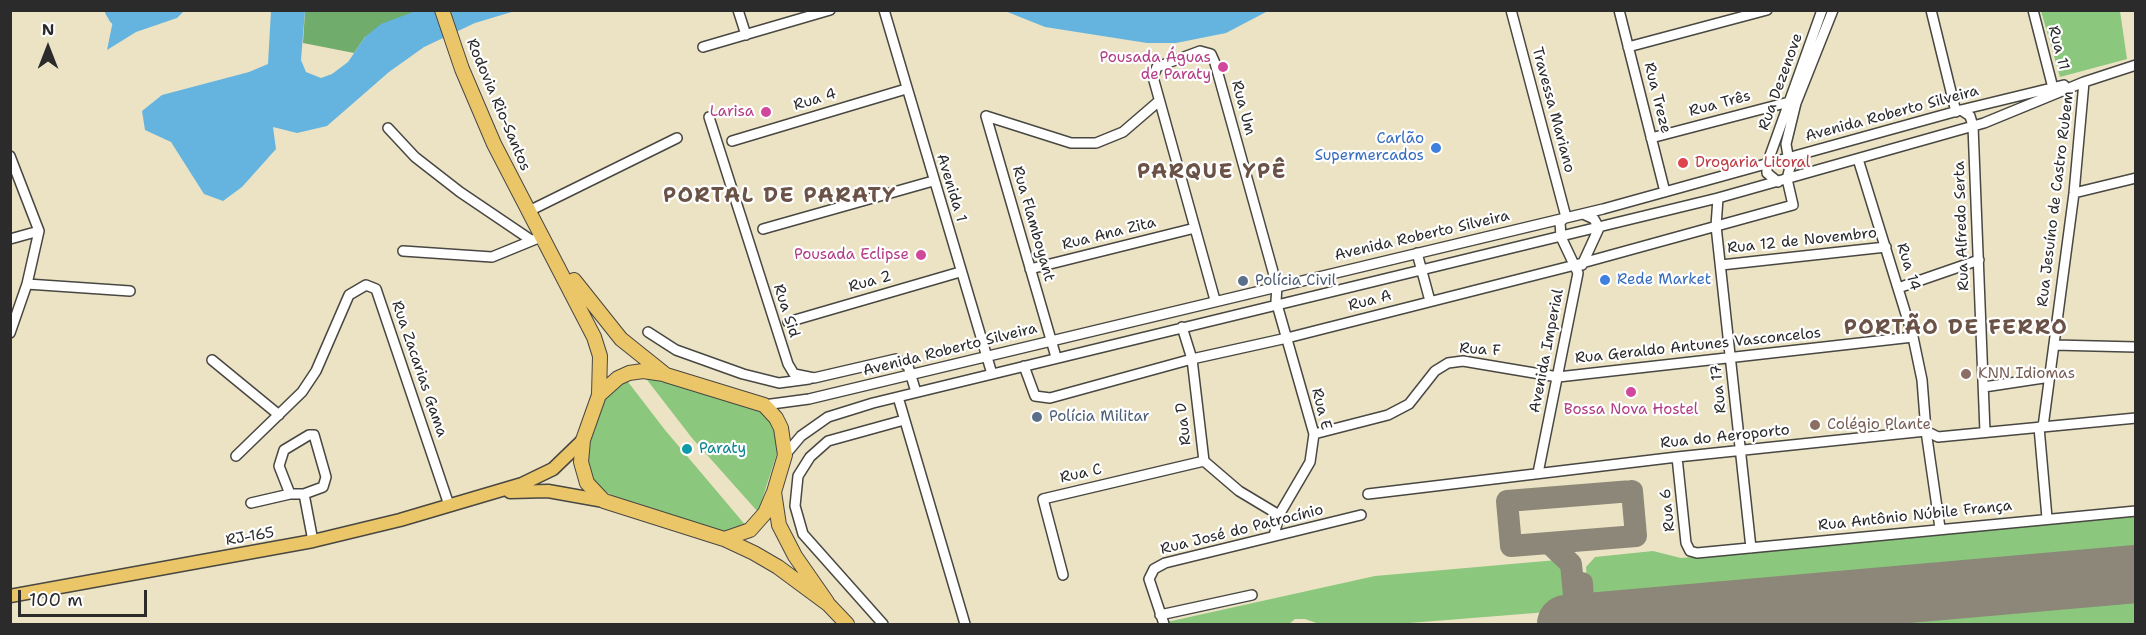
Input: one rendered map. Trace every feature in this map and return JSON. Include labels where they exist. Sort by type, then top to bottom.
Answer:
[{"type":"highway","name":"Rodovia Rio-Santos","points":[[442,10],[462,69],[494,144],[529,211],[540,240]]},
{"type":"highway","points":[[540,240],[621,339],[666,375]]},
{"type":"highway","points":[[540,240],[594,337],[600,356],[600,395],[583,440],[583,474],[587,483],[604,501],[724,539],[778,567],[828,604],[847,624]]},
{"type":"highway","points":[[600,395],[618,378],[629,373],[643,371],[666,375],[764,405],[782,428],[785,455],[774,492],[765,513],[750,530],[724,539]]},
{"type":"highway","points":[[774,492],[775,509],[784,537],[828,604]]},
{"type":"main road","name":"RJ-165","points":[[10,596],[313,541],[449,505],[522,484],[553,469],[583,440]]},
{"type":"main road","name":"RJ-165","points":[[491,493],[548,491],[604,501]]},
{"type":"street","points":[[738,10],[746,35]]},
{"type":"street","points":[[703,47],[830,10]]},
{"type":"street","name":"Avenida 1","points":[[884,10],[992,374]]},
{"type":"street","name":"Travessa Mariano","points":[[1511,10],[1566,218]]},
{"type":"street","name":"Rua Treze","points":[[1618,10],[1665,192]]},
{"type":"street","points":[[1628,47],[1767,10]]},
{"type":"street","name":"Rua Dezenove","points":[[1782,181],[1790,171],[1786,144],[1793,102],[1822,10]]},
{"type":"street","name":"Rua Dezenove","points":[[1767,164],[1833,10]]},
{"type":"street","points":[[1931,10],[1959,111],[1970,116],[1973,126]]},
{"type":"street","name":"Rua 11","points":[[2033,10],[2054,91]]},
{"type":"street","name":"Rua Um","points":[[1159,101],[1153,76],[1157,68],[1200,51],[1211,54],[1277,286]]},
{"type":"street","name":"Avenida Roberto Silveira","points":[[764,405],[809,399],[1215,300],[1566,218],[1959,111],[2054,91],[2136,65]]},
{"type":"street","name":"Rua Jesuíno de Castro Rubem","points":[[2047,518],[2041,427],[2050,377],[2074,194],[2084,82]]},
{"type":"street","name":"Rua 4","points":[[732,141],[906,89]]},
{"type":"street","name":"Avenida Roberto Silveira","points":[[785,455],[808,430],[828,417],[1056,357],[1599,228],[1782,181],[1987,122],[2054,91]]},
{"type":"street","points":[[1159,101],[1215,300]]},
{"type":"street","name":"Rua Flamboyant","points":[[1056,357],[986,116],[1071,143],[1096,143],[1123,132],[1159,101]]},
{"type":"street","name":"Rua Três","points":[[1651,138],[1793,102]]},
{"type":"street","points":[[1979,106],[1980,118],[1987,122]]},
{"type":"street","name":"Rua Sid","points":[[709,117],[788,364],[794,374],[814,378]]},
{"type":"street","name":"Rua Alfredo Serta","points":[[1973,126],[1985,432]]},
{"type":"street","points":[[388,128],[415,157],[460,192],[540,240]]},
{"type":"street","points":[[529,211],[677,138]]},
{"type":"street","points":[[10,156],[39,231],[27,284],[10,333]]},
{"type":"street","name":"Rua 14","points":[[1858,159],[1913,338],[1922,380],[1926,431],[1940,528]]},
{"type":"street","points":[[1767,164],[1769,177],[1782,181]]},
{"type":"street","points":[[2074,194],[2136,178]]},
{"type":"street","points":[[763,229],[933,181]]},
{"type":"street","name":"Rua A","points":[[1024,366],[1035,396],[1042,399],[1192,359],[1579,267],[1794,205],[1782,181]]},
{"type":"street","points":[[1716,226],[1718,198]]},
{"type":"street","points":[[1582,214],[1594,219],[1599,228]]},
{"type":"street","points":[[1566,218],[1560,222],[1561,237],[1579,267]]},
{"type":"street","name":"Rua 17","points":[[1716,226],[1751,548]]},
{"type":"street","name":"Rua Ana Zita","points":[[1030,269],[1195,228]]},
{"type":"street","name":"Avenida Imperial","points":[[1538,473],[1579,267],[1599,228]]},
{"type":"street","points":[[10,240],[39,231]]},
{"type":"street","points":[[403,251],[492,257],[540,240]]},
{"type":"street","name":"Rua 12 de Novembro","points":[[1721,265],[1886,247]]},
{"type":"street","points":[[1417,253],[1430,301]]},
{"type":"street","points":[[1898,288],[1979,260]]},
{"type":"street","name":"Rua 2","points":[[788,322],[960,272]]},
{"type":"street","points":[[1295,282],[1304,286],[1302,300]]},
{"type":"street","points":[[27,284],[130,291]]},
{"type":"street","name":"Rua Zacarias Gama","points":[[236,456],[302,392],[316,372],[349,296],[366,285],[376,289],[449,505]]},
{"type":"street","name":"Rua E","points":[[1274,536],[1279,515],[1310,462],[1314,434],[1275,296],[1277,286]]},
{"type":"street","name":"Rua D","points":[[1182,327],[1192,359],[1204,461],[1239,491],[1279,515]]},
{"type":"street","points":[[648,332],[676,350],[743,374],[779,383],[814,378],[896,359],[905,363],[916,392]]},
{"type":"street","name":"Rua Geraldo Antunes Vasconcelos","points":[[1558,377],[1731,356],[1913,338]]},
{"type":"street","points":[[2054,345],[2136,347]]},
{"type":"street","points":[[212,360],[279,415]]},
{"type":"street","name":"Rua F","points":[[1314,434],[1388,415],[1410,404],[1435,371],[1448,363],[1481,362],[1558,377]]},
{"type":"street","points":[[1984,387],[2050,377]]},
{"type":"street","points":[[898,397],[965,624]]},
{"type":"street","name":"Rua do Aeroporto","points":[[1368,494],[1677,457],[1926,431],[1938,437],[2136,418]]},
{"type":"street","points":[[883,624],[803,534],[795,506],[798,476],[810,457],[828,441],[904,420]]},
{"type":"street","points":[[251,503],[290,494],[304,494],[324,487],[326,477],[314,435],[309,435],[284,450],[279,466],[290,494]]},
{"type":"street","name":"Rua 6","points":[[1677,457],[1686,543],[1690,550],[1697,553]]},
{"type":"street","name":"Rua C","points":[[1063,575],[1043,499],[1204,461]]},
{"type":"street","points":[[304,494],[313,541]]},
{"type":"street","name":"Rua Antônio Núbile França","points":[[1697,553],[2136,511]]},
{"type":"street","name":"Rua José do Patrocínio","points":[[1164,624],[1149,579],[1155,569],[1165,563],[1361,516]]},
{"type":"street","points":[[1160,615],[1252,595]]},
{"type":"green space","points":[[305,11],[416,11],[365,37],[354,53],[303,43]]},
{"type":"green space","points":[[2041,11],[2120,11],[2127,59],[2060,77]]},
{"type":"green space","points":[[644,376],[747,406],[763,413],[774,423],[779,447],[758,512],[692,438]]},
{"type":"green space","points":[[625,378],[665,430],[747,527],[723,532],[615,497],[592,484],[586,462],[588,449],[607,394]]},
{"type":"green space","points":[[2135,515],[2135,560],[1597,608],[1588,599],[1586,567],[1595,557],[1653,551],[1681,558]]},
{"type":"green space","points":[[1557,560],[1567,568],[1569,603],[1560,611],[1397,624],[1319,624],[1305,619],[1295,619],[1289,624],[1168,624],[1167,622],[1375,576]]},
{"type":"green space","points":[[2135,589],[2135,624],[1734,624]]},
{"type":"water","points":[[115,10],[184,11],[177,18],[136,32],[107,50]]},
{"type":"water","points":[[1268,10],[1226,33],[1176,43],[1147,43],[1045,27],[1005,11]]},
{"type":"water","points":[[271,11],[305,11],[301,60],[306,72],[321,78],[332,74],[348,62],[365,37],[381,24],[416,11],[515,11],[475,23],[424,47],[389,72],[327,126],[297,133],[273,127],[276,149],[242,187],[223,201],[204,194],[171,142],[145,130],[142,111],[162,95],[249,72],[268,64]]},
{"type":"waterway","points":[[112,10],[116,17],[152,15],[162,10]]},
{"type":"taxiway","points":[[1632,491],[1636,536],[1511,546],[1507,501],[1632,491]]},
{"type":"taxiway","points":[[1549,543],[1571,564],[1575,605],[1558,624]]},
{"type":"taxiway","points":[[1582,583],[1583,603],[1597,622]]},
{"type":"runway","points":[[1566,624],[2136,574]]},
{"type":"place","name":"Pousada Águas de Paraty","points":[[1223,67]]},
{"type":"place","name":"Larisa","points":[[766,112]]},
{"type":"place","name":"Carlão Supermercados","points":[[1436,148]]},
{"type":"place","name":"Drogaria Litoral","points":[[1683,163]]},
{"type":"place","name":"Pousada Eclipse","points":[[921,255]]},
{"type":"place","name":"Rede Market","points":[[1605,280]]},
{"type":"place","name":"Polícia Civil","points":[[1243,281]]},
{"type":"place","name":"KNN Idiomas","points":[[1966,374]]},
{"type":"place","name":"Bossa Nova Hostel","points":[[1631,392]]},
{"type":"place","name":"Polícia Militar","points":[[1037,417]]},
{"type":"place","name":"Colégio Plante","points":[[1815,425]]},
{"type":"place","name":"Paraty","points":[[687,449]]},
{"type":"district","name":"PARQUE YPÊ","points":[[1212,173]]},
{"type":"district","name":"PORTAL DE PARATY","points":[[780,197]]},
{"type":"district","name":"PORTÃO DE FERRO","points":[[1956,329]]}]
